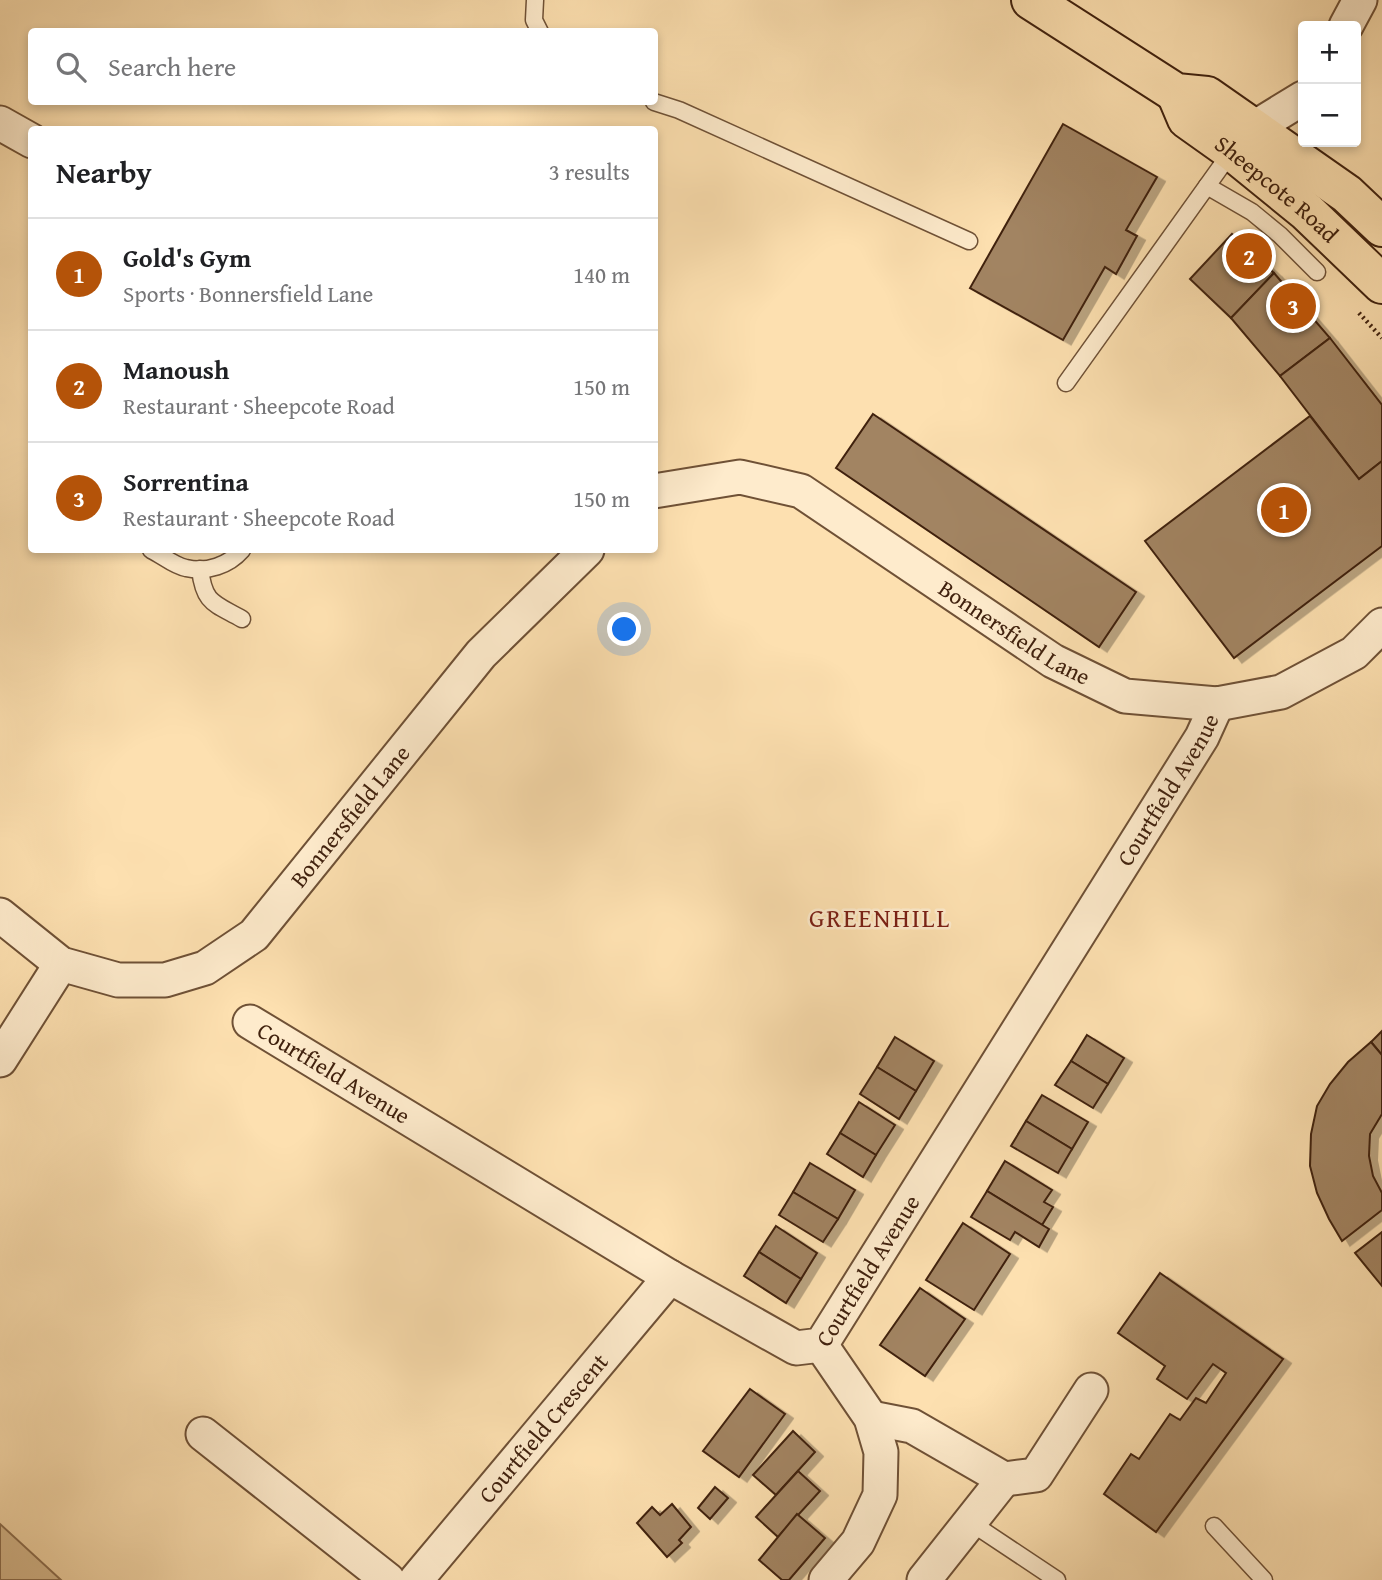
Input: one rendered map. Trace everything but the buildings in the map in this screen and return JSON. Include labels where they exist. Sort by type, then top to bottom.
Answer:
[{"type":"main road","name":"Sheepcote Road","points":[[1031,0],[1176,93],[1187,119],[1243,140],[1347,194],[1382,228]]},
{"type":"main road","name":"Sheepcote Road","points":[[1243,140],[1307,212],[1382,284]]},
{"type":"street","points":[[1349,21],[1360,0]]},
{"type":"street","points":[[1243,140],[1298,102]]},
{"type":"street","points":[[0,123],[28,139]]},
{"type":"street","name":"Bonnersfield Lane","points":[[658,490],[740,477],[801,491],[1053,661],[1125,696],[1217,704],[1281,691],[1354,653],[1382,625]]},
{"type":"street","name":"Bonnersfield Lane","points":[[61,964],[118,980],[165,980],[205,968],[254,935],[481,654],[584,553]]},
{"type":"street","name":"Courtfield Avenue","points":[[250,1022],[670,1277],[796,1348],[821,1345],[1202,737],[1217,704]]},
{"type":"street","points":[[0,915],[61,964],[0,1060]]},
{"type":"street","name":"Courtfield Crescent","points":[[416,1580],[670,1277]]},
{"type":"street","points":[[821,1345],[871,1419],[881,1452],[880,1495],[858,1542],[826,1580]]},
{"type":"street","points":[[871,1419],[912,1426],[1003,1479],[1036,1475],[1091,1391]]},
{"type":"street","points":[[202,1434],[388,1580]]},
{"type":"street","points":[[924,1580],[1003,1479]]},
{"type":"lane","points":[[535,0],[534,20],[538,28]]},
{"type":"lane","points":[[658,103],[679,110],[969,241]]},
{"type":"lane","points":[[1066,383],[1243,140]]},
{"type":"lane","points":[[1207,186],[1252,212],[1280,234],[1317,272]]},
{"type":"lane","points":[[156,553],[184,568],[200,569],[221,566],[239,553]]},
{"type":"lane","points":[[200,569],[202,587],[208,600],[242,619]]},
{"type":"lane","points":[[970,1522],[1057,1580]]},
{"type":"lane","points":[[1214,1526],[1264,1580]]},
{"type":"shaded area","points":[[0,1524],[61,1580],[0,1580]]},
{"type":"place","name":"Manoush","points":[[1249,256]]},
{"type":"place","name":"Sorrentina","points":[[1293,306]]},
{"type":"place","name":"Gold's Gym","points":[[1284,510]]},
{"type":"district","name":"GREENHILL","points":[[880,918]]}]
